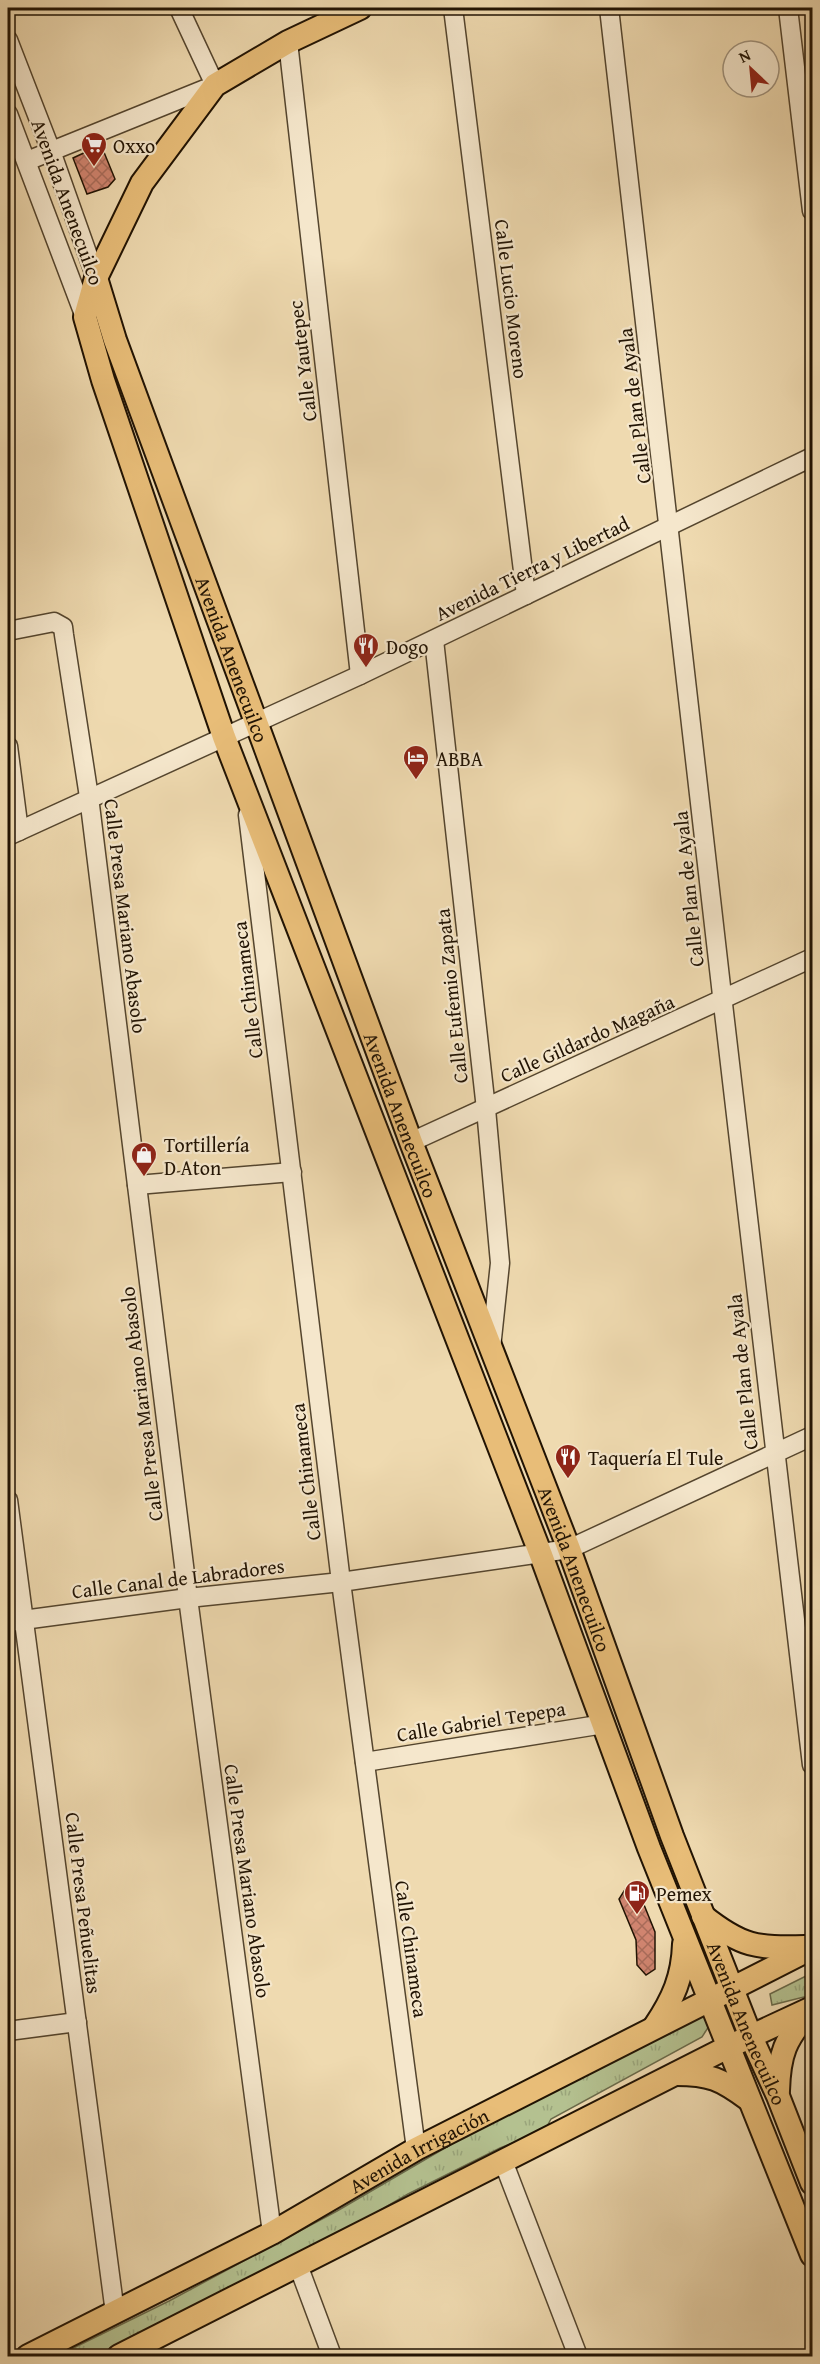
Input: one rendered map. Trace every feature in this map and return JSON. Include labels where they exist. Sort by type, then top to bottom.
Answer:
[{"type":"main road","points":[[85,316],[96,278],[142,183],[215,85],[288,42],[360,8]]},
{"type":"main road","name":"Avenida Anenecuilco","points":[[96,278],[115,340],[411,1142],[569,1550],[703,1916],[813,2183]]},
{"type":"main road","name":"Avenida Anenecuilco","points":[[85,316],[103,380],[224,737],[541,1555],[709,2000],[813,2255]]},
{"type":"main road","points":[[703,1916],[727,1935],[745,1944],[772,1948],[813,1947]]},
{"type":"main road","points":[[654,2028],[672,2002],[680,1983],[684,1935]]},
{"type":"main road","name":"Avenida Irrigación","points":[[28,2356],[272,2233],[416,2149],[813,1947]]},
{"type":"main road","points":[[119,2356],[674,2074],[813,2008]]},
{"type":"main road","points":[[778,2096],[778,2062],[785,2043],[813,2008]]},
{"type":"main road","points":[[674,2074],[712,2076],[728,2084],[748,2099]]},
{"type":"street","points":[[27,161],[215,85],[179,8]]},
{"type":"street","name":"Calle Lucio Moreno","points":[[453,8],[526,595]]},
{"type":"street","name":"Calle Plan de Ayala","points":[[609,8],[671,526],[774,1454],[813,1765]]},
{"type":"street","points":[[788,8],[813,210]]},
{"type":"street","name":"Avenida Anenecuilco","points":[[8,40],[51,151],[96,278]]},
{"type":"street","name":"Calle Yautepec","points":[[288,42],[360,675]]},
{"type":"street","name":"Avenida Anenecuilco","points":[[8,114],[85,316]]},
{"type":"street","name":"Avenida Tierra y Libertad","points":[[13,833],[256,724],[813,457]]},
{"type":"street","name":"Calle Presa Mariano Abasolo","points":[[8,631],[54,622],[63,627],[89,797],[188,1598],[272,2233]]},
{"type":"street","name":"Calle Eufemio Zapata","points":[[434,640],[486,1109],[500,1263],[491,1348]]},
{"type":"street","points":[[8,746],[13,833]]},
{"type":"street","name":"Calle Chinameca","points":[[245,789],[341,1582],[416,2149]]},
{"type":"street","name":"Calle Gildardo Magaña","points":[[411,1142],[813,958]]},
{"type":"street","points":[[137,1185],[292,1172]]},
{"type":"street","name":"Calle Canal de Labradores","points":[[16,1620],[188,1598],[341,1582],[569,1550],[813,1436]]},
{"type":"street","name":"Calle Presa Peñuelitas","points":[[8,1500],[16,1620],[77,2022],[115,2313]]},
{"type":"street","name":"Calle Gabriel Tepepa","points":[[365,1762],[604,1724]]},
{"type":"street","points":[[8,2031],[77,2022]]},
{"type":"street","points":[[503,2161],[578,2356]]},
{"type":"street","points":[[298,2265],[332,2356]]},
{"type":"green space","points":[[812,1973],[812,1995],[772,2005],[770,1994]]},
{"type":"green space","points":[[703,2016],[711,2023],[702,2037],[551,2119],[545,2130],[500,2148],[408,2194],[324,2243],[102,2356],[57,2356],[169,2301],[337,2211],[486,2124],[693,2017]]},
{"type":"building","name":"Oxxo","points":[[101,145],[115,179],[108,187],[87,194],[73,158]]},
{"type":"building","name":"Pemex","points":[[632,1887],[638,1890],[655,1932],[655,1969],[646,1975],[637,1965],[636,1940],[619,1899],[626,1888]]},
{"type":"place","name":"Oxxo","points":[[94,168]]},
{"type":"place","name":"Dogo","points":[[366,669]]},
{"type":"place","name":"ABBA","points":[[416,781]]},
{"type":"place","name":"Tortillería D Aton","points":[[144,1178]]},
{"type":"place","name":"Taquería El Tule","points":[[568,1480]]},
{"type":"place","name":"Pemex","points":[[637,1916]]}]
